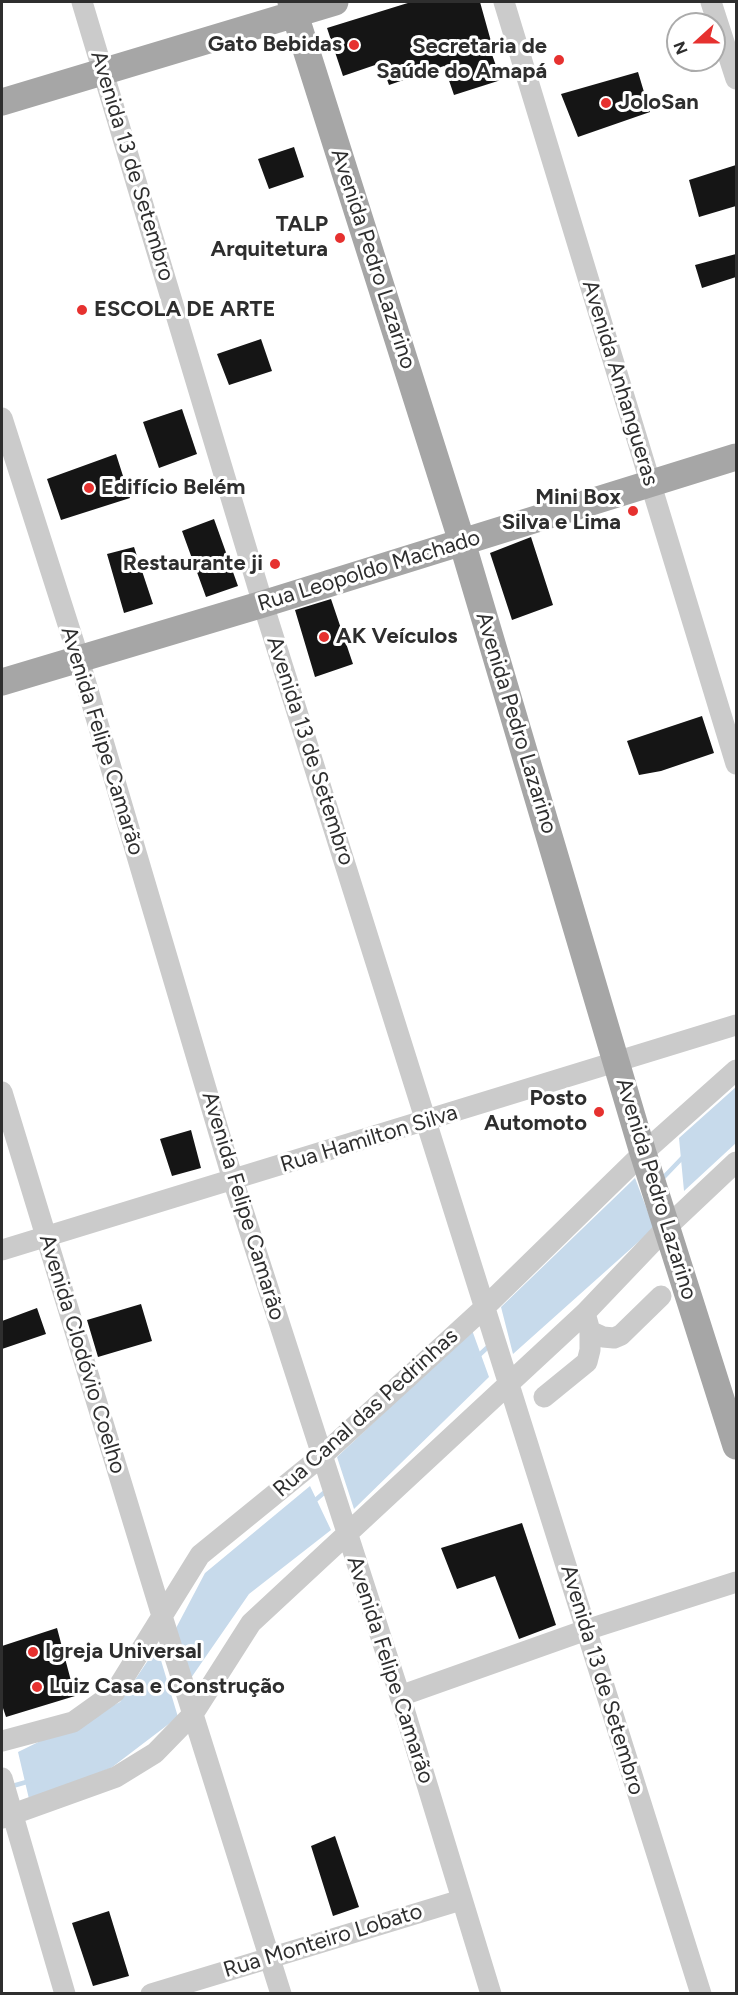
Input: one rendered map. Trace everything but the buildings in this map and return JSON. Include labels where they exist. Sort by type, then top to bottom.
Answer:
[{"type":"main road","points":[[2,102],[104,71],[293,7],[335,2]]},
{"type":"main road","name":"Avenida Pedro Lazarino","points":[[293,7],[462,542],[643,1153],[736,1446]]},
{"type":"main road","name":"Rua Leopoldo Machado","points":[[2,682],[263,604],[736,457]]},
{"type":"street","name":"Avenida 13 de Setembro","points":[[82,2],[263,604],[702,1994]]},
{"type":"street","name":"Avenida Anhangueras","points":[[504,2],[736,764]]},
{"type":"street","points":[[711,2],[736,79]]},
{"type":"street","name":"Avenida Felipe Camarão","points":[[2,418],[79,660],[233,1180],[400,1696],[490,1994]]},
{"type":"street","name":"Rua Hamilton Silva","points":[[2,1250],[736,1025]]},
{"type":"street","name":"Rua Canal das Pedrinhas","points":[[2,1741],[73,1722],[115,1692],[200,1555],[325,1462],[488,1317],[643,1153],[736,1070]]},
{"type":"street","name":"Avenida Clodóvio Coelho","points":[[2,1092],[191,1708]]},
{"type":"street","points":[[8,1811],[116,1777],[155,1753],[191,1708],[251,1623],[345,1528],[507,1375],[587,1322],[668,1226],[736,1162]]},
{"type":"street","points":[[587,1322],[603,1337],[614,1338],[621,1335],[661,1296]]},
{"type":"street","points":[[544,1397],[587,1362],[590,1350],[587,1322]]},
{"type":"street","points":[[400,1696],[586,1630],[736,1582]]},
{"type":"street","points":[[191,1708],[281,1994]]},
{"type":"street","points":[[2,1778],[8,1811],[65,1994]]},
{"type":"street","name":"Rua Monteiro Lobato","points":[[151,1994],[461,1900]]},
{"type":"water","points":[[736,1087],[736,1143],[684,1191],[679,1138]]},
{"type":"water","points":[[635,1178],[654,1228],[513,1354],[501,1307]]},
{"type":"water","points":[[472,1330],[489,1377],[354,1509],[337,1457]]},
{"type":"water","points":[[310,1486],[331,1530],[249,1594],[191,1678],[175,1630],[205,1573]]},
{"type":"water","points":[[157,1647],[178,1717],[111,1768],[29,1799],[18,1752],[120,1702]]},
{"type":"waterway","points":[[662,1179],[685,1155]]},
{"type":"waterway","points":[[476,1358],[490,1345]]},
{"type":"waterway","points":[[312,1503],[326,1491]]},
{"type":"waterway","points":[[9,1787],[30,1781]]},
{"type":"place","name":"Gato Bebidas","points":[[354,45]]},
{"type":"place","name":"Secretaria de Saúde do Amapá","points":[[559,60]]},
{"type":"place","name":"JoloSan","points":[[606,103]]},
{"type":"place","name":"TALP Arquitetura","points":[[340,238]]},
{"type":"place","name":"ESCOLA DE ARTE","points":[[82,310]]},
{"type":"place","name":"Edifício Belém","points":[[89,488]]},
{"type":"place","name":"Mini Box Silva e Lima","points":[[633,511]]},
{"type":"place","name":"Restaurante ji","points":[[275,564]]},
{"type":"place","name":"AK Veículos","points":[[324,637]]},
{"type":"place","name":"Posto Automoto","points":[[599,1112]]},
{"type":"place","name":"Igreja Universal","points":[[33,1652]]},
{"type":"place","name":"Luiz Casa e Construção","points":[[37,1687]]}]
